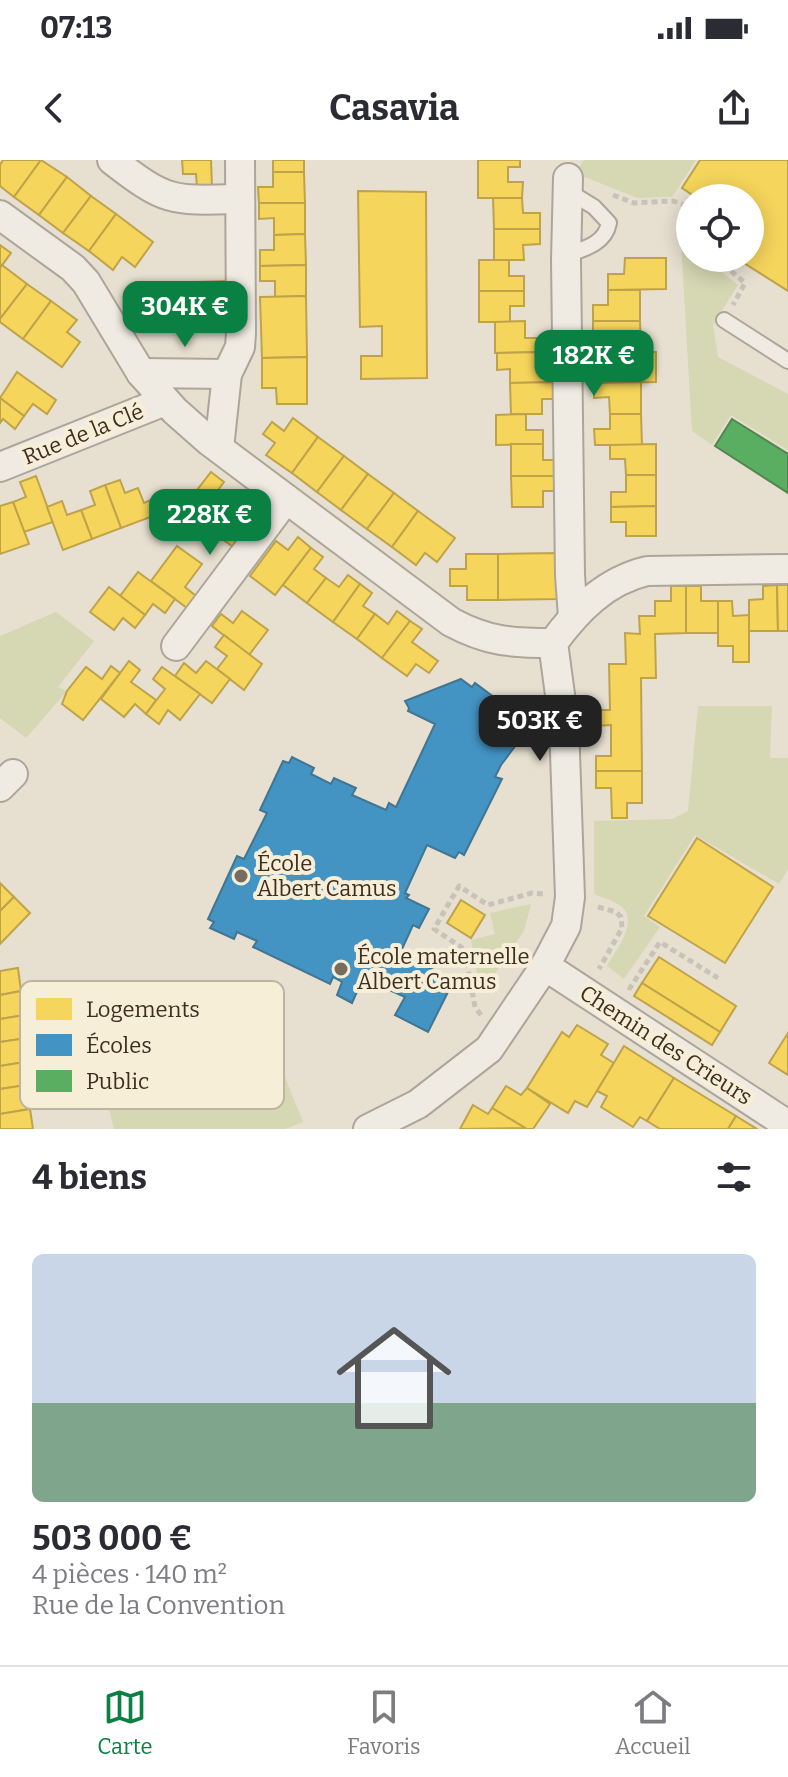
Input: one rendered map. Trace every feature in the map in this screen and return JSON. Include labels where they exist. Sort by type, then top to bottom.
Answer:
[{"type":"street","points":[[112,160],[154,192],[173,199],[239,199]]},
{"type":"street","points":[[219,448],[227,374],[240,347],[240,160]]},
{"type":"street","points":[[568,184],[566,255],[573,618]]},
{"type":"street","points":[[0,215],[73,268],[86,282],[141,373],[165,401],[219,448],[451,622],[476,636],[503,643],[553,643]]},
{"type":"street","points":[[141,373],[227,374]]},
{"type":"street","name":"Rue de la Clé","points":[[0,467],[165,401]]},
{"type":"street","points":[[176,646],[286,499]]},
{"type":"street","points":[[368,1129],[418,1104],[478,1059],[499,1038],[545,966],[566,926],[570,897],[564,724],[553,643],[573,618],[606,587],[627,575],[647,571],[788,569]]},
{"type":"street","name":"Chemin des Crieurs","points":[[545,966],[788,1125]]},
{"type":"lane","points":[[566,255],[597,242],[605,235],[609,223],[568,184]]},
{"type":"lane","points":[[724,320],[788,361]]},
{"type":"path","points":[[568,184],[634,203],[676,202]]},
{"type":"path","points":[[724,320],[745,283],[732,272]]},
{"type":"path","points":[[499,1038],[475,1007],[464,949],[434,929],[459,886],[488,905],[532,893],[570,897]]},
{"type":"path","points":[[596,917],[598,906],[621,917],[622,928],[599,969],[609,975]]},
{"type":"path","points":[[620,982],[630,988],[660,942],[718,978]]},
{"type":"green space","points":[[584,160],[696,160],[680,184],[676,184],[672,197],[637,198],[575,173]]},
{"type":"green space","points":[[683,272],[722,272],[738,285],[713,325],[718,357],[788,394],[788,450],[731,415],[712,445],[692,431]]},
{"type":"green space","points":[[56,612],[94,641],[58,687],[67,691],[26,738],[0,718],[0,636]]},
{"type":"green space","points":[[698,706],[772,706],[770,758],[788,758],[788,869],[779,884],[695,835],[644,916],[660,927],[624,979],[607,966],[624,937],[627,914],[617,903],[594,894],[594,821],[672,819],[688,811]]},
{"type":"green space","points":[[531,904],[524,931],[484,990],[480,990],[471,940],[495,934],[490,913]]},
{"type":"green space","points":[[284,1074],[303,1122],[285,1129],[114,1129],[109,1109],[284,1109]]},
{"type":"building: Logements","points":[[3,160],[41,160],[14,197],[0,186],[0,165]]},
{"type":"building: Logements","points":[[41,160],[67,177],[39,215],[14,197]]},
{"type":"building: Logements","points":[[182,160],[211,160],[212,187],[197,188],[196,174],[183,174]]},
{"type":"building: Logements","points":[[273,160],[304,160],[304,172],[273,172]]},
{"type":"building: Logements","points":[[478,160],[520,160],[520,167],[508,167],[508,182],[523,182],[522,198],[478,198]]},
{"type":"building: Logements","points":[[700,160],[788,160],[788,291],[758,272],[764,272],[764,184],[685,184]]},
{"type":"building: Logements","points":[[273,172],[304,172],[305,203],[259,203],[258,187],[273,187]]},
{"type":"building: Logements","points":[[67,177],[91,196],[63,233],[39,215]]},
{"type":"building: Logements","points":[[358,191],[426,192],[427,378],[361,379],[361,356],[382,356],[382,326],[360,327]]},
{"type":"building: Logements","points":[[91,196],[116,214],[89,251],[63,233]]},
{"type":"building: Logements","points":[[493,198],[522,198],[523,213],[540,213],[540,229],[494,229]]},
{"type":"building: Logements","points":[[259,203],[305,203],[305,234],[274,235],[274,218],[259,219]]},
{"type":"building: Logements","points":[[116,214],[153,242],[135,267],[122,257],[113,270],[89,251]]},
{"type":"building: Logements","points":[[494,229],[540,229],[540,244],[523,245],[524,260],[494,260]]},
{"type":"building: Logements","points":[[305,234],[306,265],[260,266],[260,250],[274,250],[274,235]]},
{"type":"building: Logements","points":[[0,245],[11,253],[0,268]]},
{"type":"building: Logements","points":[[625,258],[666,258],[666,289],[608,290],[608,274],[624,274]]},
{"type":"building: Logements","points":[[479,260],[509,260],[509,276],[524,276],[524,291],[479,291]]},
{"type":"building: Logements","points":[[2,265],[27,284],[0,319],[0,268]]},
{"type":"building: Logements","points":[[306,265],[306,296],[275,297],[275,281],[260,281],[260,266]]},
{"type":"building: Logements","points":[[228,281],[229,327],[197,327],[197,282]]},
{"type":"building: Logements","points":[[136,282],[167,282],[168,327],[138,328]]},
{"type":"building: Logements","points":[[167,282],[197,282],[197,327],[168,327]]},
{"type":"building: Logements","points":[[27,284],[51,301],[23,339],[0,319]]},
{"type":"building: Logements","points":[[608,290],[640,290],[640,321],[593,321],[593,305],[608,305]]},
{"type":"building: Logements","points":[[479,291],[524,291],[524,306],[510,306],[510,322],[479,322]]},
{"type":"building: Logements","points":[[306,296],[307,357],[262,358],[260,297]]},
{"type":"building: Logements","points":[[51,301],[77,320],[67,332],[80,342],[62,367],[23,339]]},
{"type":"building: Logements","points":[[525,321],[525,338],[541,338],[541,352],[495,353],[495,322]]},
{"type":"building: Logements","points":[[593,321],[640,321],[641,353],[609,353],[609,335],[593,335]]},
{"type":"building: Logements","points":[[541,352],[542,368],[557,367],[557,382],[510,383],[510,369],[497,370],[497,353]]},
{"type":"building: Logements","points":[[656,352],[656,382],[609,383],[609,367],[625,367],[625,353]]},
{"type":"building: Logements","points":[[307,357],[307,404],[277,404],[276,388],[262,388],[262,358]]},
{"type":"building: Logements","points":[[17,372],[56,400],[47,414],[33,404],[24,416],[0,398]]},
{"type":"building: Logements","points":[[557,382],[557,399],[542,399],[542,414],[511,414],[510,383]]},
{"type":"building: Logements","points":[[641,382],[641,414],[610,414],[609,397],[594,398],[594,383]]},
{"type":"building: Logements","points":[[0,398],[24,416],[15,429],[3,419],[0,423]]},
{"type":"building: Logements","points":[[526,414],[526,430],[543,430],[543,444],[496,445],[496,415]]},
{"type":"building: Logements","points":[[610,414],[641,414],[642,445],[595,445],[594,429],[610,429]]},
{"type":"building: Logements","points":[[293,418],[318,437],[292,473],[266,455],[275,443],[263,434],[272,422],[284,431]]},
{"type":"building: Logements","points":[[318,437],[344,456],[317,492],[292,473]]},
{"type":"building: Logements","points":[[511,444],[543,444],[543,460],[558,460],[558,476],[511,476]]},
{"type":"building: Logements","points":[[656,444],[656,475],[626,475],[625,459],[610,459],[610,445]]},
{"type":"building: Logements","points":[[344,456],[368,474],[341,510],[317,492]]},
{"type":"building: Logements","points":[[211,472],[224,482],[215,494],[227,503],[208,528],[183,508]]},
{"type":"building: Logements","points":[[368,474],[394,493],[367,529],[341,510]]},
{"type":"building: Logements","points":[[626,475],[656,475],[656,506],[611,507],[611,492],[626,492]]},
{"type":"building: Logements","points":[[36,476],[53,522],[24,532],[13,502],[26,497],[20,482]]},
{"type":"building: Logements","points":[[511,476],[558,476],[558,491],[543,491],[543,507],[512,507]]},
{"type":"building: Logements","points":[[120,480],[125,493],[138,488],[144,503],[158,497],[164,512],[121,528],[105,485]]},
{"type":"building: Logements","points":[[105,485],[121,528],[92,539],[81,510],[95,505],[90,491]]},
{"type":"building: Logements","points":[[394,493],[418,511],[392,547],[367,529]]},
{"type":"building: Logements","points":[[249,500],[261,509],[233,547],[208,528],[227,503],[239,513]]},
{"type":"building: Logements","points":[[62,501],[67,515],[81,510],[92,539],[63,550],[47,507]]},
{"type":"building: Logements","points":[[13,502],[29,544],[0,554],[0,506]]},
{"type":"building: Logements","points":[[656,506],[656,536],[626,536],[626,522],[611,522],[611,507]]},
{"type":"building: Logements","points":[[418,511],[455,538],[437,562],[425,553],[416,565],[392,547]]},
{"type":"building: Logements","points":[[298,537],[311,548],[275,595],[250,576],[276,541],[288,550]]},
{"type":"building: Logements","points":[[177,546],[202,564],[185,587],[196,596],[187,608],[151,581]]},
{"type":"building: Logements","points":[[311,548],[323,557],[314,569],[326,578],[307,603],[283,585]]},
{"type":"building: Logements","points":[[559,553],[559,599],[498,600],[498,554]]},
{"type":"building: Logements","points":[[466,554],[498,554],[498,600],[467,600],[467,586],[450,586],[450,569],[466,569]]},
{"type":"building: Logements","points":[[138,572],[175,599],[165,613],[153,604],[145,615],[120,596]]},
{"type":"building: Logements","points":[[348,575],[360,584],[333,622],[307,603],[326,578],[339,587]]},
{"type":"building: Logements","points":[[360,584],[372,593],[363,606],[375,614],[357,639],[333,622]]},
{"type":"building: Logements","points":[[777,585],[778,631],[749,631],[749,600],[763,599],[763,586]]},
{"type":"building: Logements","points":[[777,585],[788,585],[788,631],[778,631]]},
{"type":"building: Logements","points":[[671,586],[686,586],[686,633],[655,634],[656,678],[641,678],[642,771],[596,771],[596,756],[611,756],[611,725],[595,726],[595,710],[610,710],[609,664],[626,664],[625,633],[640,634],[639,616],[655,616],[655,601],[671,601]]},
{"type":"building: Logements","points":[[686,586],[701,586],[701,601],[718,601],[718,633],[686,633]]},
{"type":"building: Logements","points":[[109,587],[145,615],[135,628],[123,618],[114,630],[90,612]]},
{"type":"building: Logements","points":[[718,601],[732,601],[733,616],[749,615],[749,662],[733,662],[733,646],[718,646]]},
{"type":"building: Logements","points":[[242,611],[268,630],[249,655],[212,626],[221,614],[233,623]]},
{"type":"building: Logements","points":[[397,611],[410,621],[382,658],[357,639],[375,614],[388,624]]},
{"type":"building: Logements","points":[[410,621],[422,629],[412,642],[438,661],[429,673],[416,664],[407,676],[382,658]]},
{"type":"building: Logements","points":[[224,635],[262,664],[244,690],[217,669],[227,656],[215,647]]},
{"type":"building: Logements","points":[[129,661],[140,670],[131,682],[156,700],[146,714],[135,704],[124,717],[101,699]]},
{"type":"building: Logements","points":[[206,661],[230,679],[212,703],[175,676],[184,663],[196,673]]},
{"type":"building: Logements","points":[[111,666],[120,673],[83,720],[62,704],[67,691],[86,667],[102,679]]},
{"type":"building: Logements","points":[[162,667],[200,694],[180,720],[168,710],[159,724],[146,714],[165,689],[153,679]]},
{"type":"building: Logements","points":[[596,771],[642,771],[642,803],[627,803],[627,818],[612,818],[611,788],[596,788]]},
{"type":"building: Logements","points":[[697,838],[773,887],[725,963],[648,916]]},
{"type":"building: Logements","points":[[0,883],[14,897],[0,911]]},
{"type":"building: Logements","points":[[14,897],[30,913],[0,944],[0,911]]},
{"type":"building: Logements","points":[[461,900],[485,915],[471,938],[447,923]]},
{"type":"building: Logements","points":[[659,957],[736,1006],[720,1032],[642,983]]},
{"type":"building: Logements","points":[[18,968],[20,991],[0,995],[0,971]]},
{"type":"building: Logements","points":[[642,983],[720,1032],[712,1045],[634,996]]},
{"type":"building: Logements","points":[[20,991],[20,1016],[0,1019],[0,995]]},
{"type":"building: Logements","points":[[20,1016],[20,1039],[0,1042],[0,1019]]},
{"type":"building: Logements","points":[[577,1025],[608,1044],[601,1055],[614,1063],[587,1107],[575,1101],[568,1113],[527,1088],[562,1032],[569,1037]]},
{"type":"building: Logements","points":[[788,1033],[788,1075],[769,1063]]},
{"type":"building: Logements","points":[[20,1039],[20,1063],[0,1066],[0,1042]]},
{"type":"building: Logements","points":[[624,1046],[674,1078],[647,1121],[640,1117],[633,1127],[601,1107],[607,1096],[597,1091]]},
{"type":"building: Logements","points":[[20,1063],[20,1086],[0,1089],[0,1066]]},
{"type":"building: Logements","points":[[674,1078],[736,1116],[728,1129],[660,1129],[647,1121]]},
{"type":"building: Logements","points":[[20,1086],[20,1109],[30,1109],[0,1114],[0,1089]]},
{"type":"building: Logements","points":[[506,1086],[521,1095],[527,1088],[550,1104],[533,1129],[527,1129],[492,1108]]},
{"type":"building: Logements","points":[[473,1105],[488,1114],[492,1108],[525,1128],[460,1129]]},
{"type":"building: Logements","points":[[30,1109],[33,1129],[0,1129],[0,1114]]},
{"type":"building: Logements","points":[[736,1116],[757,1129],[728,1129]]},
{"type":"building: Écoles","points":[[461,679],[472,687],[475,683],[531,725],[501,765],[495,777],[502,779],[464,855],[459,852],[455,858],[427,845],[405,893],[409,895],[406,898],[429,909],[419,928],[413,925],[402,949],[407,950],[405,956],[454,980],[428,1032],[395,1015],[405,997],[363,978],[352,1003],[337,995],[342,982],[333,977],[330,984],[253,947],[257,941],[237,932],[234,939],[210,928],[214,922],[208,919],[237,856],[244,859],[267,813],[260,810],[283,761],[289,763],[292,757],[314,768],[311,774],[331,784],[334,778],[356,788],[352,795],[386,810],[389,803],[396,807],[435,724],[408,711],[405,701]]},
{"type":"building: Public","points":[[732,419],[788,454],[788,493],[715,446]]},
{"type":"place","name":"École Albert Camus","points":[[241,876]]},
{"type":"place","name":"École maternelle Albert Camus","points":[[341,969]]}]
